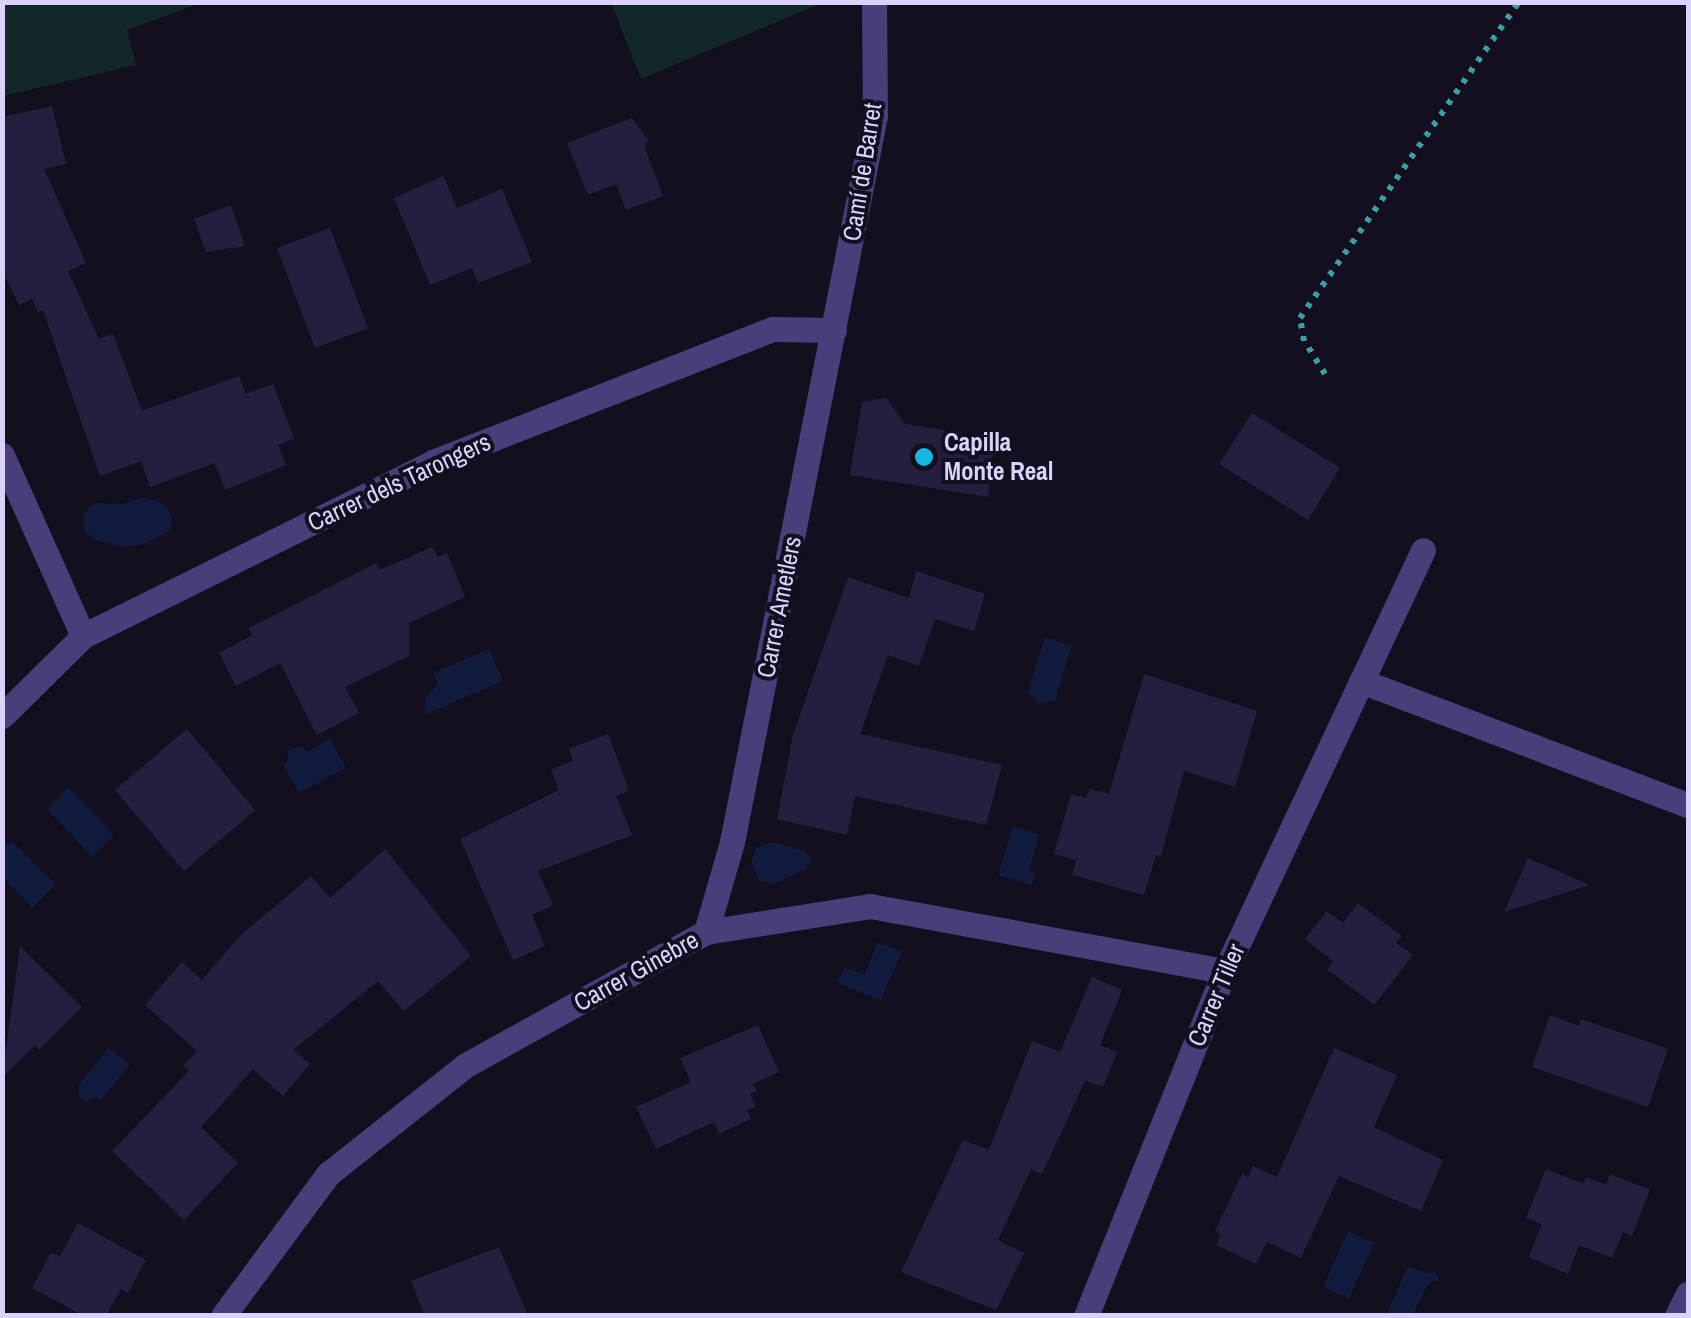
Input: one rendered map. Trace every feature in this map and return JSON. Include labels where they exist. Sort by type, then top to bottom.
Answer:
[{"type":"street","name":"Camí de Barret","points":[[843,281],[876,116],[874,2]]},
{"type":"street","name":"Carrer Ametlers","points":[[706,932],[732,842],[843,281]]},
{"type":"street","name":"Carrer dels Tarongers","points":[[2,716],[83,636],[433,462],[773,329],[834,330]]},
{"type":"street","points":[[2,456],[83,636]]},
{"type":"street","name":"Carrer Tiller","points":[[1086,1316],[1225,971],[1422,550]]},
{"type":"street","points":[[1361,681],[1688,805]]},
{"type":"street","name":"Carrer Ginebre","points":[[223,1316],[328,1174],[466,1065],[706,932],[870,906],[1225,971]]},
{"type":"street","points":[[1678,1316],[1688,1293]]},
{"type":"path","points":[[1325,374],[1304,342],[1300,318],[1518,2]]},
{"type":"green space","points":[[2,3],[201,3],[127,30],[136,65],[3,96]]},
{"type":"green space","points":[[611,3],[822,3],[641,79]]},
{"type":"water","points":[[144,497],[167,506],[172,520],[170,531],[144,544],[123,547],[96,540],[84,530],[84,512],[96,503],[123,504]]},
{"type":"water","points":[[1045,637],[1072,646],[1055,700],[1040,704],[1028,692]]},
{"type":"water","points":[[489,649],[503,681],[424,715],[426,697],[438,684],[433,673]]},
{"type":"water","points":[[330,739],[346,768],[299,793],[283,765],[288,761],[287,751],[300,746],[306,752]]},
{"type":"water","points":[[69,787],[114,835],[92,857],[47,809]]},
{"type":"water","points":[[1013,826],[1039,835],[1029,870],[1036,873],[1032,885],[998,875]]},
{"type":"water","points":[[13,842],[56,884],[32,908],[3,878],[3,844]]},
{"type":"water","points":[[773,842],[805,851],[811,859],[806,869],[774,884],[759,881],[751,862],[757,847]]},
{"type":"water","points":[[878,942],[902,952],[880,1001],[837,982],[845,967],[864,975]]},
{"type":"water","points":[[109,1048],[130,1065],[100,1101],[95,1098],[87,1102],[79,1097],[79,1084]]},
{"type":"water","points":[[1348,1231],[1374,1243],[1349,1299],[1323,1287]]},
{"type":"water","points":[[1408,1266],[1425,1273],[1434,1271],[1439,1279],[1427,1285],[1413,1315],[1386,1315]]},
{"type":"building","points":[[52,106],[66,164],[44,169],[86,263],[68,271],[99,339],[113,334],[142,411],[239,376],[246,394],[273,384],[294,438],[278,445],[286,465],[225,490],[215,463],[150,487],[141,461],[100,476],[43,310],[38,312],[32,299],[19,305],[2,270],[2,117]]},
{"type":"building","points":[[632,118],[648,140],[645,148],[663,196],[626,210],[616,184],[588,195],[567,143]]},
{"type":"building","points":[[443,176],[457,208],[502,189],[532,262],[478,283],[472,268],[430,285],[394,198]]},
{"type":"building","points":[[231,205],[245,246],[206,252],[194,219]]},
{"type":"building","points":[[330,228],[368,328],[315,348],[277,248]]},
{"type":"building","name":"Capilla Monte Real","points":[[886,398],[905,424],[996,438],[988,497],[850,475],[862,402]]},
{"type":"building","points":[[1252,413],[1340,468],[1308,520],[1219,464]]},
{"type":"building","points":[[432,547],[438,557],[447,553],[465,597],[409,623],[409,656],[345,687],[359,713],[317,735],[280,663],[236,686],[219,653],[252,635],[249,628],[376,563],[380,570]]},
{"type":"building","points":[[916,571],[985,594],[974,631],[935,619],[919,666],[888,655],[860,734],[1002,765],[986,825],[855,796],[847,835],[777,819],[793,735],[848,577],[909,598]]},
{"type":"building","points":[[1144,674],[1257,711],[1235,787],[1184,771],[1161,856],[1156,855],[1144,895],[1072,875],[1076,860],[1054,854],[1071,794],[1086,798],[1089,789],[1109,794]]},
{"type":"building","points":[[187,729],[255,810],[184,871],[115,790]]},
{"type":"building","points":[[608,734],[629,790],[616,796],[632,835],[538,871],[553,905],[532,915],[545,946],[513,960],[460,839],[559,790],[551,769],[573,761],[569,749]]},
{"type":"building","points":[[385,849],[471,956],[404,1011],[378,981],[293,1050],[310,1064],[283,1096],[253,1069],[201,1127],[238,1163],[184,1220],[112,1151],[189,1071],[183,1066],[197,1051],[145,1005],[182,962],[202,980],[241,935],[311,876],[330,898]]},
{"type":"building","points":[[1528,858],[1590,885],[1504,912]]},
{"type":"building","points":[[1358,903],[1402,936],[1396,943],[1413,955],[1374,1005],[1327,969],[1333,961],[1305,939],[1327,911],[1343,923]]},
{"type":"building","points":[[20,946],[82,1007],[39,1050],[35,1045],[2,1078]]},
{"type":"building","points":[[1092,977],[1122,990],[1100,1045],[1117,1052],[1103,1087],[1085,1081],[1042,1174],[1031,1169],[998,1240],[1024,1253],[996,1310],[901,1272],[963,1140],[989,1150],[1032,1041],[1060,1052]]},
{"type":"building","points":[[1550,1015],[1579,1026],[1581,1019],[1668,1049],[1648,1107],[1532,1067]]},
{"type":"building","points":[[758,1025],[779,1072],[753,1084],[757,1091],[750,1094],[756,1107],[747,1110],[751,1119],[719,1134],[714,1122],[656,1149],[636,1107],[691,1082],[680,1058]]},
{"type":"building","points":[[1334,1048],[1397,1075],[1374,1127],[1443,1160],[1421,1211],[1339,1176],[1301,1258],[1267,1242],[1256,1264],[1216,1245],[1221,1234],[1215,1231],[1242,1174],[1248,1177],[1253,1166],[1277,1177]]},
{"type":"building","points":[[1546,1169],[1584,1184],[1586,1177],[1606,1185],[1610,1174],[1650,1190],[1632,1236],[1623,1232],[1612,1258],[1579,1245],[1568,1274],[1529,1257],[1542,1224],[1526,1218]]},
{"type":"building","points":[[78,1223],[146,1260],[128,1293],[121,1289],[106,1316],[84,1316],[32,1288],[51,1253],[60,1256]]},
{"type":"building","points":[[499,1247],[528,1316],[425,1316],[411,1281]]},
{"type":"place","name":"Capilla Monte Real","points":[[924,457]]}]
